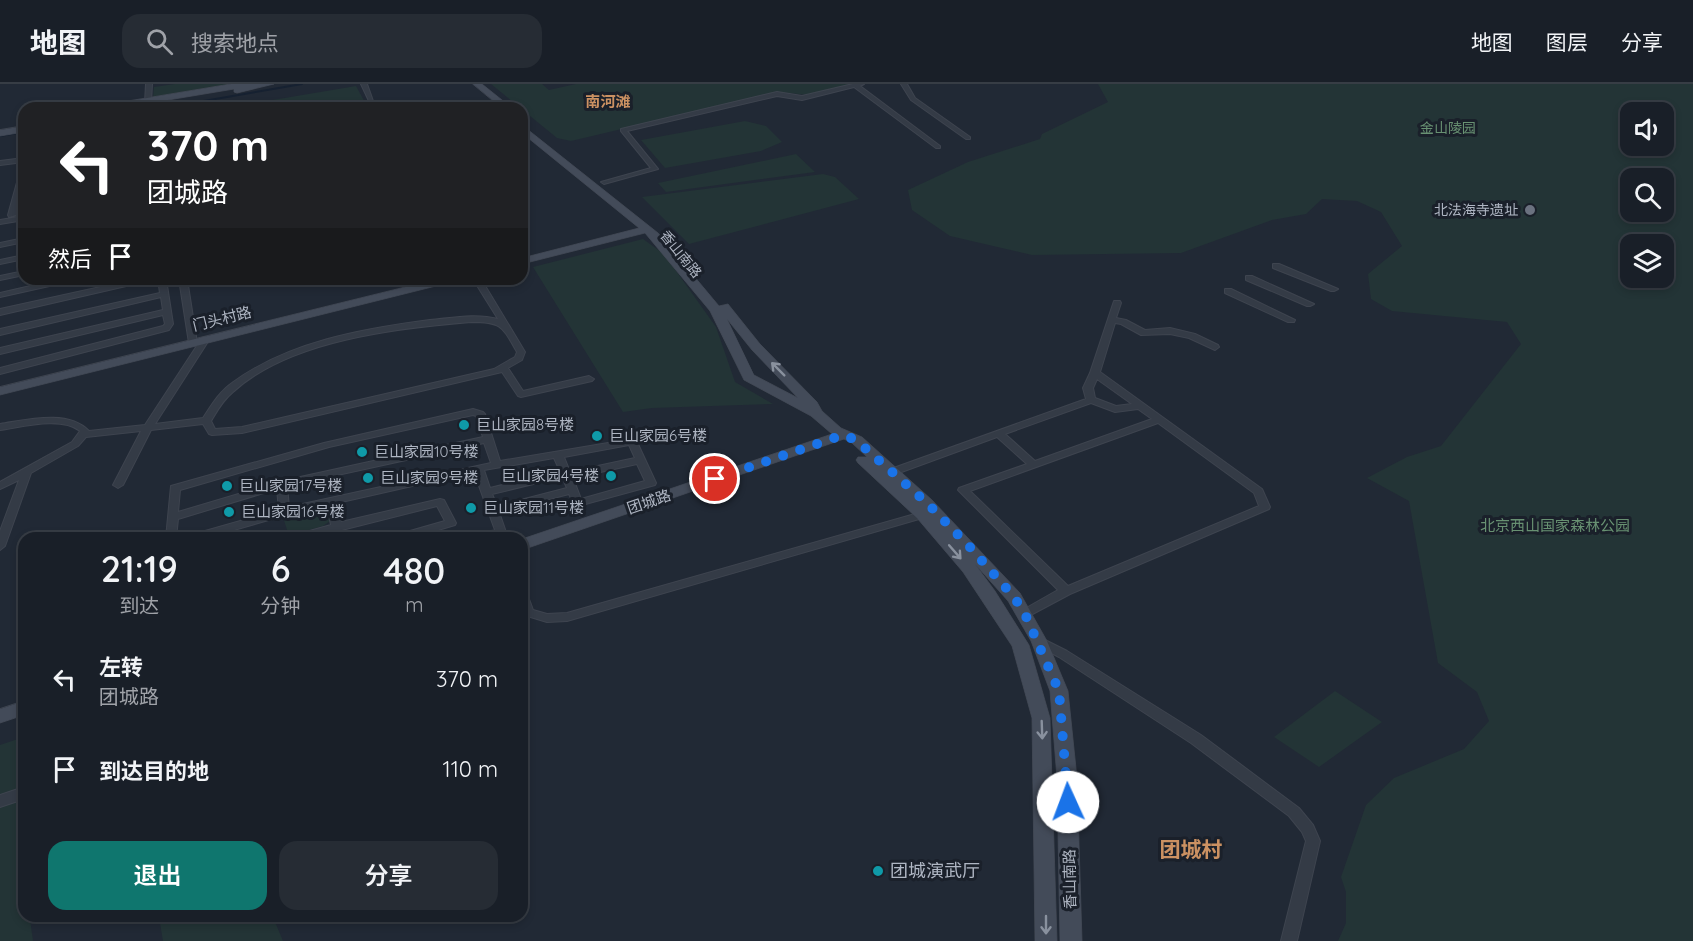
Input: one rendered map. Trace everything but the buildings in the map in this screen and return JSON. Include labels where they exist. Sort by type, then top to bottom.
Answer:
[{"type":"street","points":[[147,102],[149,84]]},
{"type":"street","points":[[157,102],[246,84]]},
{"type":"street","points":[[158,102],[257,84]]},
{"type":"street","points":[[165,102],[270,84]]},
{"type":"street","points":[[161,102],[284,84]]},
{"type":"street","points":[[364,84],[371,100]]},
{"type":"street","points":[[467,84],[490,102]]},
{"type":"street","points":[[477,84],[500,102]]},
{"type":"street","points":[[904,84],[913,99],[968,138]]},
{"type":"street","points":[[604,182],[655,169],[623,130],[777,94],[802,98],[858,85],[938,147]]},
{"type":"street","name":"香山南路","points":[[528,124],[638,209],[672,240],[745,334],[812,405],[816,413]]},
{"type":"street","points":[[0,129],[18,126]]},
{"type":"street","name":"香山南路","points":[[528,133],[647,229],[715,309],[749,377],[816,413],[843,435],[856,440],[927,503],[1014,597],[1039,641],[1059,691],[1067,778],[1071,941]]},
{"type":"street","points":[[0,163],[18,161]]},
{"type":"street","points":[[12,215],[18,192]]},
{"type":"street","points":[[0,222],[18,219]]},
{"type":"street","points":[[528,259],[647,229]]},
{"type":"street","points":[[0,245],[18,241]]},
{"type":"street","points":[[0,262],[18,258]]},
{"type":"street","points":[[1276,266],[1335,289]]},
{"type":"street","points":[[0,278],[18,274]]},
{"type":"street","points":[[1249,278],[1310,304]]},
{"type":"street","points":[[0,295],[44,285]]},
{"type":"street","points":[[70,285],[74,315]]},
{"type":"street","points":[[0,312],[121,285]]},
{"type":"street","points":[[0,371],[159,331],[169,324],[163,285]]},
{"type":"street","points":[[118,484],[148,427],[199,342],[185,285]]},
{"type":"street","name":"门头村路","points":[[0,391],[428,285]]},
{"type":"street","points":[[206,421],[212,432],[242,430],[504,368],[519,358],[521,352],[481,285]]},
{"type":"street","points":[[1228,291],[1291,320]]},
{"type":"street","points":[[0,332],[165,294]]},
{"type":"street","points":[[1091,400],[1088,388],[1117,303]]},
{"type":"street","points":[[0,351],[167,312]]},
{"type":"street","points":[[206,421],[222,396],[234,385],[272,363],[302,351],[341,339],[434,322],[489,319],[499,320],[505,325]]},
{"type":"street","points":[[1112,320],[1123,322],[1144,333],[1170,331],[1192,336],[1215,347]]},
{"type":"street","points":[[504,368],[520,394],[589,379]]},
{"type":"street","points":[[1025,614],[1066,591],[1265,507],[1258,491],[1095,373]]},
{"type":"street","points":[[892,472],[1091,400],[1115,409],[1139,406]]},
{"type":"street","points":[[172,532],[175,488],[327,445],[473,412],[480,414],[496,464]]},
{"type":"street","points":[[1066,591],[963,490],[1158,420]]},
{"type":"street","points":[[0,426],[63,421],[80,424],[86,431],[75,444],[0,486]]},
{"type":"street","points":[[84,434],[206,421]]},
{"type":"street","points":[[999,434],[1034,465]]},
{"type":"street","name":"香山南路","points":[[843,435],[846,444],[922,514],[989,595],[1020,645],[1041,718],[1046,941]]},
{"type":"street","name":"团城路","points":[[528,543],[843,435]]},
{"type":"street","points":[[173,517],[282,484],[488,438]]},
{"type":"street","points":[[216,532],[284,512],[496,464],[632,442],[651,483],[578,503],[558,455]]},
{"type":"street","points":[[486,492],[640,460]]},
{"type":"street","points":[[478,468],[500,532]]},
{"type":"street","points":[[0,546],[27,471]]},
{"type":"street","points":[[282,484],[284,512]]},
{"type":"street","points":[[492,510],[573,490]]},
{"type":"street","points":[[331,501],[337,527]]},
{"type":"street","points":[[320,532],[440,502],[451,523],[420,532]]},
{"type":"street","points":[[528,612],[550,619],[567,617],[922,514]]},
{"type":"street","points":[[1039,641],[1064,654],[1196,739],[1294,812],[1308,829],[1313,841],[1289,941]]},
{"type":"street","points":[[0,716],[18,710]]},
{"type":"street","points":[[0,801],[18,795]]},
{"type":"green space","points":[[175,84],[232,84],[153,98],[154,87]]},
{"type":"green space","points":[[491,84],[542,84],[549,90],[576,84],[853,84],[809,95],[779,92],[571,141],[557,138],[528,114],[528,102],[513,102]]},
{"type":"green space","name":"北京西山国家森林公园","points":[[1098,84],[1693,84],[1693,941],[1338,941],[1346,923],[1346,892],[1341,877],[1366,805],[1394,778],[1464,749],[1489,721],[1477,692],[1438,663],[1409,501],[1367,478],[1407,457],[1441,446],[1521,344],[1507,322],[1392,311],[1371,299],[1368,274],[1402,246],[1381,212],[1357,201],[1322,199],[1306,214],[1272,220],[1181,253],[1032,255],[950,236],[912,210],[908,190],[968,162],[1040,139],[1042,134],[1108,102]]},
{"type":"green space","points":[[356,86],[365,102],[261,102]]},
{"type":"green space","points":[[745,121],[766,126],[782,142],[761,151],[665,168],[641,140]]},
{"type":"green space","points":[[796,154],[815,172],[666,192],[658,183]]},
{"type":"green space","points":[[823,174],[835,177],[859,199],[689,244],[642,197]]},
{"type":"green space","points":[[643,239],[664,254],[716,327],[735,382],[773,404],[652,408],[623,412],[533,267]]},
{"type":"green space","points":[[324,503],[330,521],[323,526],[303,532],[288,532],[282,514]]},
{"type":"green space","points":[[1335,691],[1382,722],[1319,767],[1274,737]]},
{"type":"green space","points":[[18,739],[18,922],[30,922],[33,941],[0,941],[0,745]]},
{"type":"green space","points":[[160,922],[275,922],[283,941],[163,941]]},
{"type":"waterway","points":[[198,102],[302,84]]},
{"type":"waterway","points":[[0,136],[18,133]]},
{"type":"place","name":"北法海寺遗址","points":[[1530,210]]},
{"type":"place","name":"巨山家园8号楼","points":[[464,425]]},
{"type":"place","name":"巨山家园6号楼","points":[[597,436]]},
{"type":"place","name":"巨山家园10号楼","points":[[362,452]]},
{"type":"place","name":"巨山家园4号楼","points":[[611,476]]},
{"type":"place","name":"巨山家园9号楼","points":[[368,478]]},
{"type":"place","name":"巨山家园17号楼","points":[[227,486]]},
{"type":"place","name":"巨山家园11号楼","points":[[471,508]]},
{"type":"place","name":"巨山家园16号楼","points":[[229,512]]},
{"type":"place","name":"团城演武厅","points":[[878,871]]},
{"type":"district","name":"南河滩","points":[[608,102]]},
{"type":"district","name":"团城村","points":[[1191,850]]},
{"type":"route","points":[[715,479],[843,435],[856,440],[927,503],[1014,597],[1039,641],[1059,691],[1068,802]]},
{"type":"park label","name":"金山陵园","points":[[1448,128]]}]
